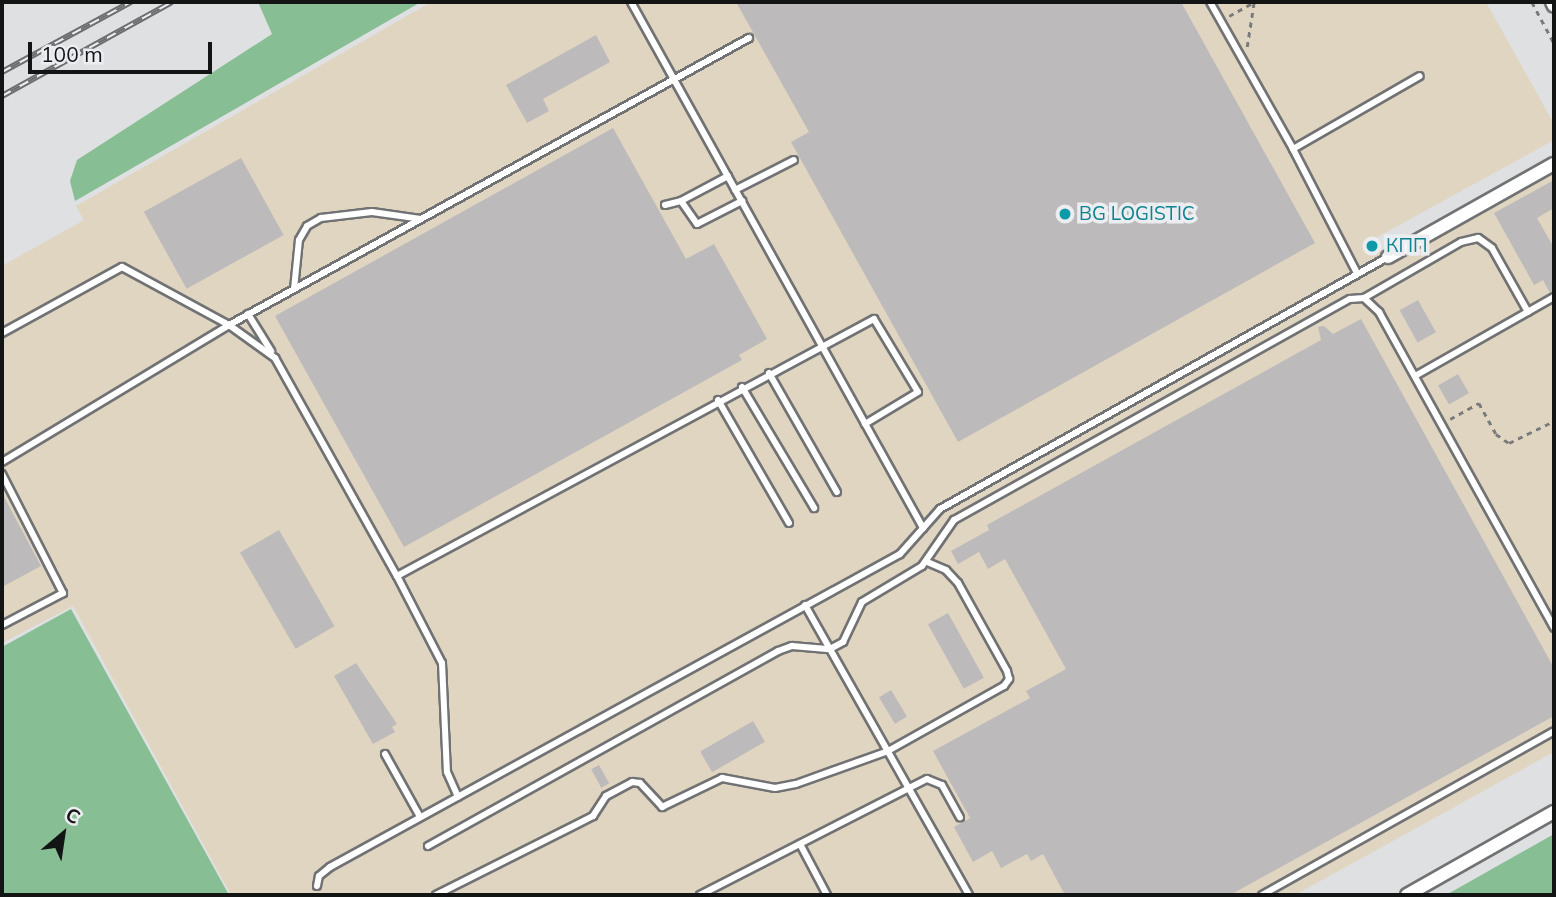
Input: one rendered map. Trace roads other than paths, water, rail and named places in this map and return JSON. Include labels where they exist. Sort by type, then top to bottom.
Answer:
[{"type":"street","points":[[1388,257],[1554,164]]},
{"type":"street","points":[[1407,895],[1554,812]]},
{"type":"lane","points":[[631,2],[923,528]]},
{"type":"lane","points":[[1210,2],[1293,149],[1357,273]]},
{"type":"lane","points":[[2,462],[248,314],[749,38]]},
{"type":"lane","points":[[1293,149],[1420,76]]},
{"type":"lane","points":[[736,190],[794,160]]},
{"type":"lane","points":[[665,205],[681,201],[728,176]]},
{"type":"lane","points":[[681,201],[697,224],[742,201]]},
{"type":"lane","points":[[294,289],[299,240],[307,226],[321,218],[372,212],[421,219]]},
{"type":"lane","points":[[428,846],[778,651],[792,646],[830,649],[845,640],[862,603],[927,562],[954,520],[1350,299],[1364,298],[1461,242],[1478,238],[1492,248],[1528,312]]},
{"type":"lane","points":[[317,886],[323,871],[900,554],[940,509],[1388,257]]},
{"type":"lane","points":[[2,333],[122,267],[229,325],[275,358]]},
{"type":"lane","points":[[1415,376],[1554,297]]},
{"type":"lane","points":[[1364,298],[1379,312],[1554,628]]},
{"type":"lane","points":[[248,314],[397,576],[442,663],[447,772],[458,797]]},
{"type":"lane","points":[[397,576],[863,321],[877,320],[917,386],[914,397],[866,424]]},
{"type":"lane","points":[[769,373],[837,492]]},
{"type":"lane","points":[[742,387],[814,508]]},
{"type":"lane","points":[[718,400],[789,523]]},
{"type":"lane","points":[[2,474],[63,593],[2,625]]},
{"type":"lane","points":[[436,895],[593,816],[606,796],[632,782],[640,783],[663,807],[722,778],[775,788],[888,751],[1009,679],[953,576],[927,562]]},
{"type":"lane","points":[[806,605],[969,895]]},
{"type":"lane","points":[[1262,895],[1554,732]]},
{"type":"lane","points":[[385,754],[420,817]]},
{"type":"lane","points":[[702,895],[935,778],[960,817]]},
{"type":"lane","points":[[800,844],[827,895]]},
{"type":"railway","points":[[2,72],[131,2]]},
{"type":"railway","points":[[2,96],[172,2]]},
{"type":"place","name":"BG LOGISTIC","points":[[1065,214]]},
{"type":"place","name":"КПП","points":[[1372,246]]}]
